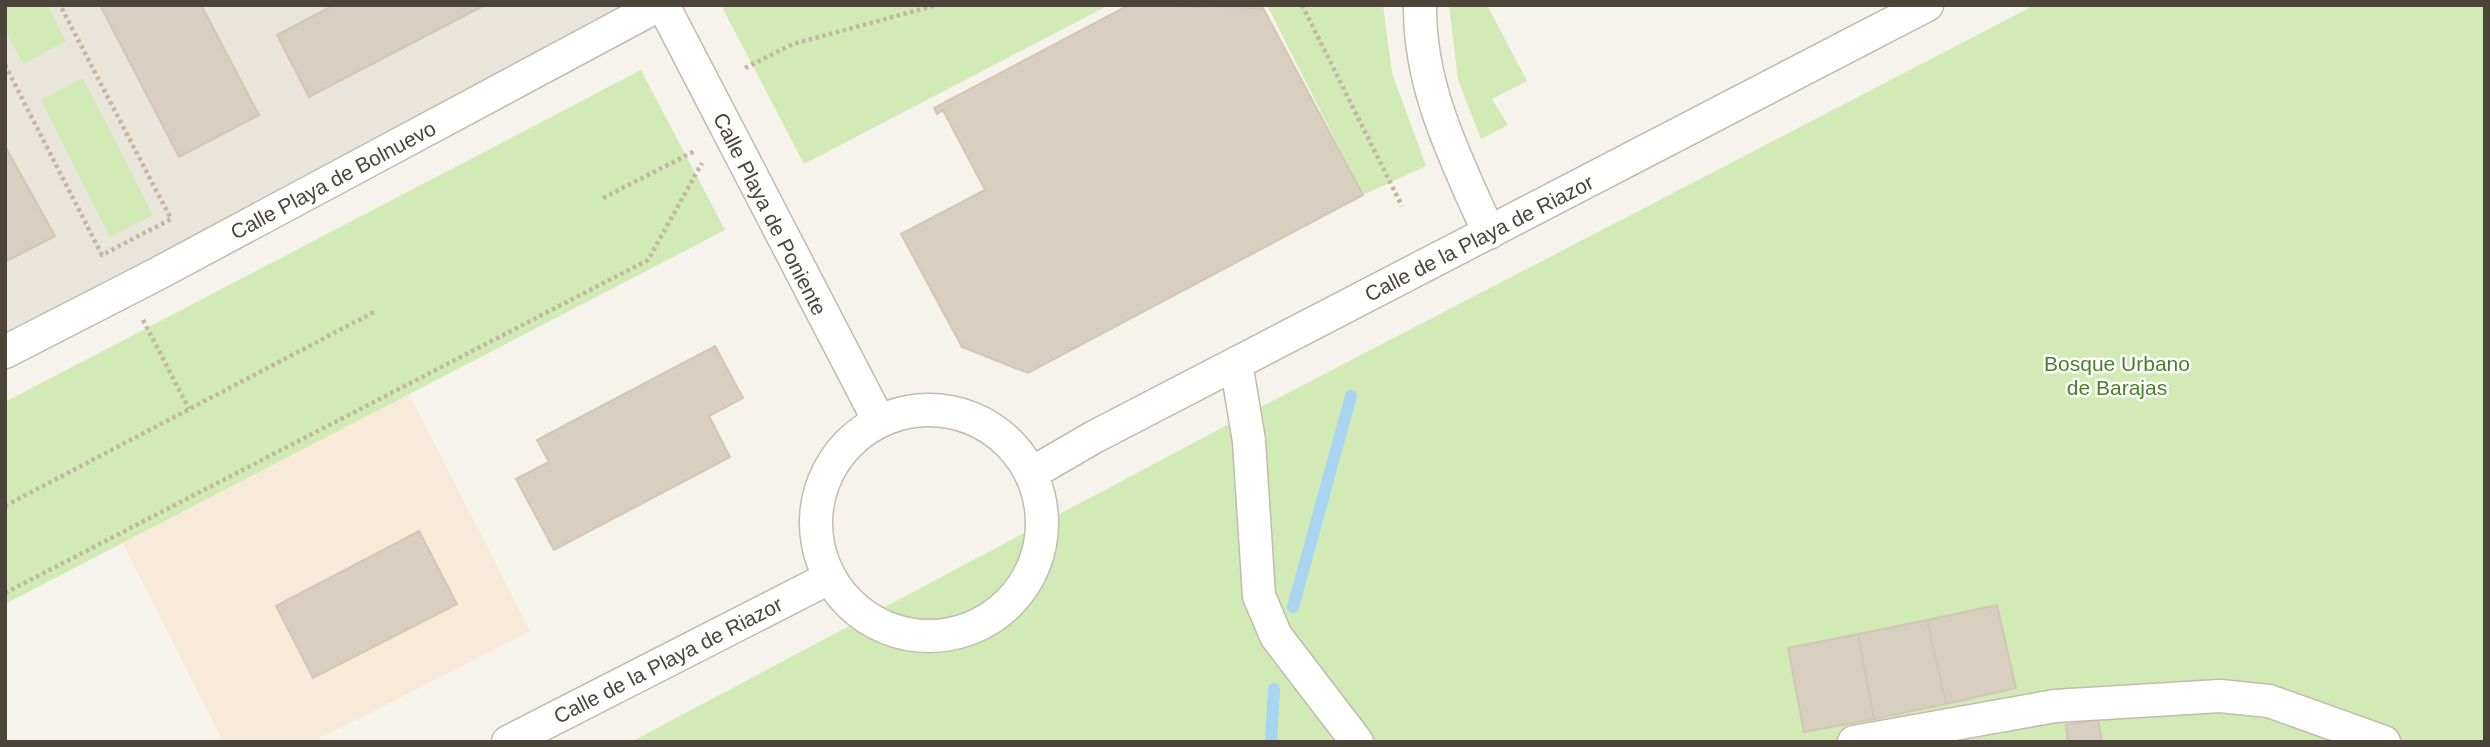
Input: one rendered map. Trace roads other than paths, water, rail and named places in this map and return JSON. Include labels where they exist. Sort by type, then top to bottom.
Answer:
[{"type":"street","name":"Calle Playa de Bolnuevo","points":[[5,352],[169,268],[661,5]]},
{"type":"street","name":"Calle Playa de Poniente","points":[[661,5],[879,421]]},
{"type":"street","points":[[1420,5],[1420,43],[1434,104],[1489,233]]},
{"type":"street","name":"Calle de la Playa de Riazor","points":[[1032,472],[1236,363],[1927,5]]},
{"type":"street","points":[[1236,363],[1249,441],[1259,596],[1276,636],[1357,742]]},
{"type":"street","points":[[937,409],[966,415],[993,428],[1015,448],[1032,472],[1043,510],[1040,549],[1025,585],[999,613],[964,632],[925,638],[886,629],[853,609],[829,578],[816,535],[820,489],[842,449],[879,421],[907,411],[937,409]]},
{"type":"street","name":"Calle de la Playa de Riazor","points":[[508,742],[829,578]]},
{"type":"street","points":[[1854,742],[2055,706],[2220,696],[2269,701],[2384,742]]},
{"type":"waterway","points":[[1293,607],[1351,396]]},
{"type":"waterway","points":[[1271,742],[1274,689]]},
{"type":"park label","name":"Bosque Urbano de Barajas","points":[[2117,375]]}]
